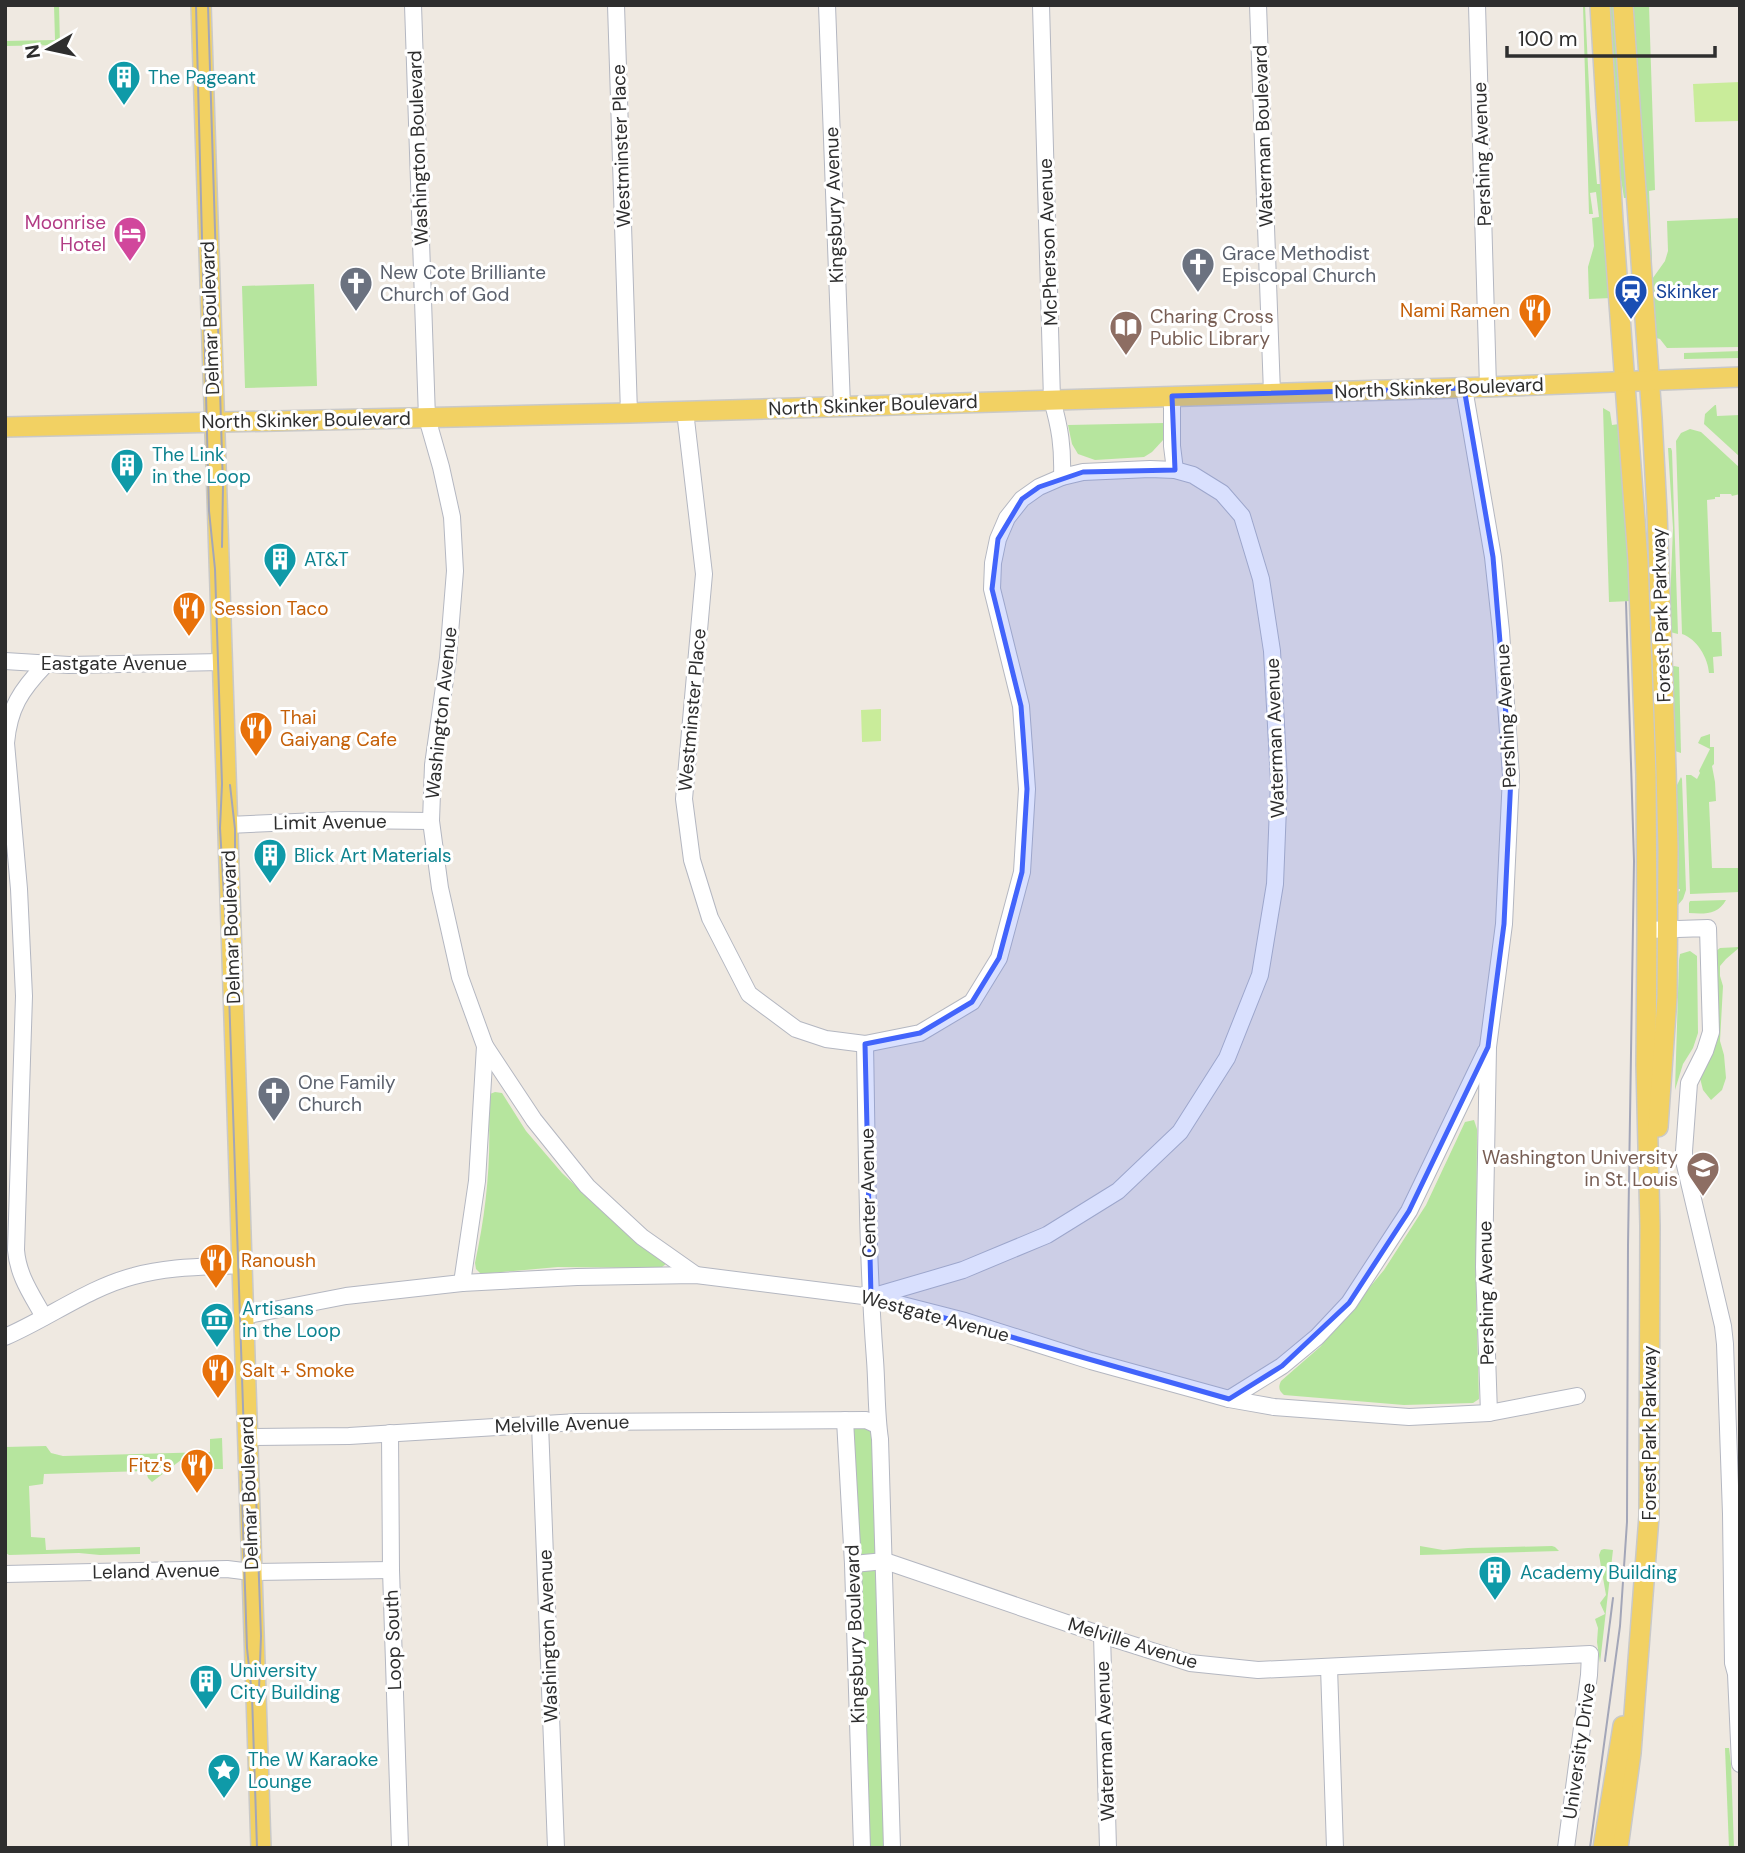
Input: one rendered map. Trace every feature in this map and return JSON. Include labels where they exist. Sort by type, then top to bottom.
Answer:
[{"type":"main road","name":"Delmar Boulevard","points":[[201,5],[261,1848]]},
{"type":"main road","name":"Forest Park Parkway","points":[[1600,5],[1642,638],[1646,775],[1646,1065],[1650,1226],[1649,1516],[1631,1753],[1618,1848]]},
{"type":"main road","name":"Forest Park Parkway","points":[[1623,5],[1657,512],[1668,848],[1665,1031],[1650,1226]]},
{"type":"main road","name":"North Skinker Boulevard","points":[[5,427],[629,413],[1740,377]]},
{"type":"main road","name":"Forest Park Parkway","points":[[1603,1848],[1618,1747],[1640,1639]]},
{"type":"street","name":"Washington Boulevard","points":[[413,5],[427,418]]},
{"type":"street","name":"Westminster Place","points":[[616,5],[629,413]]},
{"type":"street","name":"Kingsbury Avenue","points":[[827,5],[842,406]]},
{"type":"street","name":"McPherson Avenue","points":[[1041,5],[1052,400],[1063,450],[1062,477]]},
{"type":"street","name":"Waterman Boulevard","points":[[1258,5],[1272,393]]},
{"type":"street","name":"Pershing Avenue","points":[[1477,5],[1488,387]]},
{"type":"street","name":"Pershing Avenue","points":[[1464,388],[1493,557],[1511,776],[1504,925],[1488,1047],[1484,1267],[1489,1413]]},
{"type":"street","points":[[1172,396],[1175,470]]},
{"type":"street","name":"Westminster Place","points":[[685,411],[704,574],[684,799],[692,860],[710,918],[749,994],[796,1030],[827,1039],[865,1044]]},
{"type":"street","name":"Washington Avenue","points":[[427,418],[452,517],[455,571],[448,658],[433,765],[431,821],[440,888],[460,977],[485,1046],[534,1120],[587,1186],[642,1237],[696,1275]]},
{"type":"street","name":"Waterman Avenue","points":[[870,1297],[964,1270],[1047,1235],[1118,1191],[1180,1132],[1227,1058],[1260,975],[1275,884],[1279,781],[1272,652],[1261,579],[1242,516],[1222,493],[1193,475],[1175,470],[1083,472],[1062,477]]},
{"type":"street","points":[[865,1044],[920,1033],[972,1002],[999,958],[1022,872],[1027,789],[1021,706],[992,589],[993,563],[998,539],[1007,518],[1022,499],[1039,487],[1062,477]]},
{"type":"street","name":"Eastgate Avenue","points":[[5,661],[45,665],[222,662]]},
{"type":"street","points":[[44,1317],[22,1278],[17,1262],[13,1108],[24,996],[21,919],[11,862],[7,762],[11,711],[45,665]]},
{"type":"street","name":"Limit Avenue","points":[[228,825],[332,820],[431,821]]},
{"type":"street","points":[[1647,930],[1708,928],[1711,1032],[1689,1083],[1684,1161],[1725,1344],[1733,1663],[1736,1674],[1740,1764]]},
{"type":"street","name":"Center Avenue","points":[[865,1044],[870,1297],[877,1386],[877,1425]]},
{"type":"street","name":"Washington Avenue","points":[[462,1283],[477,1181],[485,1046]]},
{"type":"street","name":"Pershing Avenue","points":[[1229,1399],[1282,1366],[1317,1337],[1349,1303],[1409,1211],[1488,1047]]},
{"type":"street","points":[[5,1336],[85,1295],[133,1276],[190,1266],[242,1265]]},
{"type":"street","name":"Westgate Avenue","points":[[243,1316],[341,1297],[462,1283],[696,1275],[870,1297],[965,1321],[1091,1361],[1229,1399],[1274,1407],[1409,1417],[1489,1413],[1577,1396]]},
{"type":"street","name":"Kingsbury Boulevard","points":[[845,1420],[853,1564],[862,1848]]},
{"type":"street","name":"Melville Avenue","points":[[247,1437],[349,1436],[577,1422],[866,1420],[877,1425]]},
{"type":"street","name":"Washington Avenue","points":[[540,1424],[556,1848]]},
{"type":"street","name":"Kingsbury Boulevard","points":[[877,1425],[880,1439],[885,1561],[892,1848]]},
{"type":"street","name":"Loop South","points":[[390,1433],[391,1570],[400,1848]]},
{"type":"street","name":"Melville Avenue","points":[[853,1564],[885,1561],[1190,1663],[1258,1670],[1590,1654]]},
{"type":"street","name":"Leland Avenue","points":[[5,1574],[227,1569],[251,1572],[391,1570]]},
{"type":"street","name":"Waterman Avenue","points":[[1102,1635],[1108,1848]]},
{"type":"street","name":"University Drive","points":[[1566,1848],[1590,1654]]},
{"type":"street","points":[[1329,1667],[1335,1848]]},
{"type":"highlighted area","points":[[1464,388],[1493,557],[1511,776],[1504,924],[1488,1047],[1409,1211],[1349,1303],[1282,1366],[1229,1399],[871,1297],[865,1044],[920,1033],[972,1002],[999,958],[1022,872],[1027,789],[1021,706],[992,589],[998,539],[1022,499],[1039,487],[1083,472],[1175,470],[1172,396]]},
{"type":"green space","points":[[54,5],[59,5],[60,45],[5,46],[5,41],[55,40]]},
{"type":"green space","points":[[1583,5],[1597,184],[1601,184],[1611,298],[1589,299],[1588,267],[1594,246],[1592,218],[1599,217],[1596,192],[1590,193],[1593,214],[1589,214]]},
{"type":"green space","points":[[1607,5],[1615,5],[1627,198],[1624,198],[1616,148]]},
{"type":"green space","points":[[1630,5],[1649,5],[1655,190],[1649,191],[1650,261]]},
{"type":"green space","points":[[1740,82],[1740,121],[1695,122],[1693,84]]},
{"type":"green space","points":[[1740,218],[1740,347],[1667,348],[1660,339],[1653,337],[1650,282],[1665,261],[1668,251],[1667,221]]},
{"type":"green space","points":[[314,284],[317,386],[245,388],[242,286]]},
{"type":"green space","points":[[1740,351],[1740,358],[1684,359],[1684,353]]},
{"type":"green space","points":[[1715,405],[1717,416],[1740,415],[1740,457],[1704,424],[1705,414]]},
{"type":"green space","points":[[1603,408],[1610,412],[1612,425],[1619,424],[1631,601],[1609,602]]},
{"type":"green space","points":[[1164,423],[1164,439],[1144,457],[1095,460],[1078,454],[1072,444],[1068,425]]},
{"type":"green space","points":[[1690,429],[1701,432],[1740,468],[1740,494],[1720,494],[1720,497],[1707,500],[1712,632],[1721,632],[1722,656],[1713,657],[1714,673],[1709,673],[1704,655],[1697,645],[1682,634],[1676,441],[1681,433]]},
{"type":"green space","points":[[1668,448],[1672,451],[1678,634],[1670,632],[1669,628],[1673,528]]},
{"type":"green space","points":[[1674,666],[1679,667],[1681,753],[1675,751]]},
{"type":"green space","points":[[881,709],[881,741],[862,742],[861,710]]},
{"type":"green space","points":[[1710,734],[1710,747],[1714,747],[1712,766],[1716,801],[1709,802],[1712,868],[1740,868],[1740,892],[1690,894],[1686,775],[1697,779],[1710,749],[1698,743],[1701,737]]},
{"type":"green space","points":[[1681,777],[1686,890],[1678,905],[1677,892],[1680,889],[1677,889],[1675,789]]},
{"type":"green space","points":[[1726,900],[1715,911],[1689,913],[1690,901]]},
{"type":"green space","points":[[1740,947],[1720,966],[1723,986],[1720,1041],[1726,1078],[1722,1090],[1711,1100],[1703,1090],[1699,1074],[1715,952],[1720,948]]},
{"type":"green space","points":[[1690,951],[1697,956],[1698,1033],[1683,1064],[1675,1090],[1679,960],[1680,954]]},
{"type":"green space","points":[[495,1092],[502,1093],[526,1131],[562,1173],[599,1208],[660,1254],[666,1264],[651,1268],[558,1267],[481,1274],[476,1269],[488,1181],[488,1098]]},
{"type":"green space","points":[[1474,1120],[1477,1129],[1476,1296],[1479,1399],[1473,1403],[1404,1405],[1284,1395],[1280,1389],[1281,1381],[1320,1347],[1384,1270],[1426,1205],[1465,1122]]},
{"type":"green space","points":[[845,1420],[877,1425],[892,1848],[862,1848]]},
{"type":"green space","points":[[222,1438],[223,1469],[211,1469],[211,1459],[181,1460],[152,1482],[146,1471],[44,1474],[43,1484],[29,1486],[31,1537],[45,1538],[46,1550],[140,1547],[140,1554],[6,1553],[5,1447],[46,1446],[51,1453],[63,1456],[210,1452],[210,1439]]},
{"type":"green space","points":[[1420,1546],[1443,1550],[1552,1546],[1559,1551],[1420,1555]]},
{"type":"green space","points":[[1604,1549],[1613,1550],[1600,1663],[1595,1619],[1605,1614],[1600,1603],[1606,1595],[1599,1555]]},
{"type":"green space","points":[[1725,1748],[1729,1748],[1731,1764],[1734,1848],[1729,1848]]},
{"type":"tram line","points":[[196,5],[209,511],[215,569],[222,784],[220,828],[228,964],[244,1436],[242,1498],[257,1848]]},
{"type":"tram line","points":[[208,5],[223,486],[222,547]]},
{"type":"tram line","points":[[1590,1848],[1620,1626],[1627,1522],[1634,861],[1626,602]]},
{"type":"tram line","points":[[230,785],[235,829],[235,939]]},
{"type":"tram line","points":[[251,1449],[256,1494],[261,1636],[259,1690]]},
{"type":"tram line","points":[[1605,1661],[1613,1598]]},
{"type":"place","name":"The Pageant","points":[[124,107]]},
{"type":"place","name":"Moonrise Hotel","points":[[130,263]]},
{"type":"place","name":"Grace Methodist Episcopal Church","points":[[1198,294]]},
{"type":"place","name":"New Cote Brilliante Church of God","points":[[356,313]]},
{"type":"place","name":"Skinker","points":[[1631,321]]},
{"type":"place","name":"Nami Ramen","points":[[1535,340]]},
{"type":"place","name":"Charing Cross Public Library","points":[[1126,357]]},
{"type":"place","name":"The Link in the Loop","points":[[127,495]]},
{"type":"place","name":"AT&T","points":[[280,589]]},
{"type":"place","name":"Session Taco","points":[[189,638]]},
{"type":"place","name":"Thai Gaiyang Cafe","points":[[256,758]]},
{"type":"place","name":"Blick Art Materials","points":[[270,885]]},
{"type":"place","name":"One Family Church","points":[[274,1123]]},
{"type":"place","name":"Washington University in St. Louis","points":[[1703,1198]]},
{"type":"place","name":"Ranoush","points":[[216,1290]]},
{"type":"place","name":"Artisans in the Loop","points":[[217,1349]]},
{"type":"place","name":"Salt + Smoke","points":[[218,1400]]},
{"type":"place","name":"Fitz's","points":[[197,1495]]},
{"type":"place","name":"Academy Building","points":[[1495,1602]]},
{"type":"place","name":"University City Building","points":[[206,1711]]},
{"type":"place","name":"The W Karaoke Lounge","points":[[224,1800]]}]
